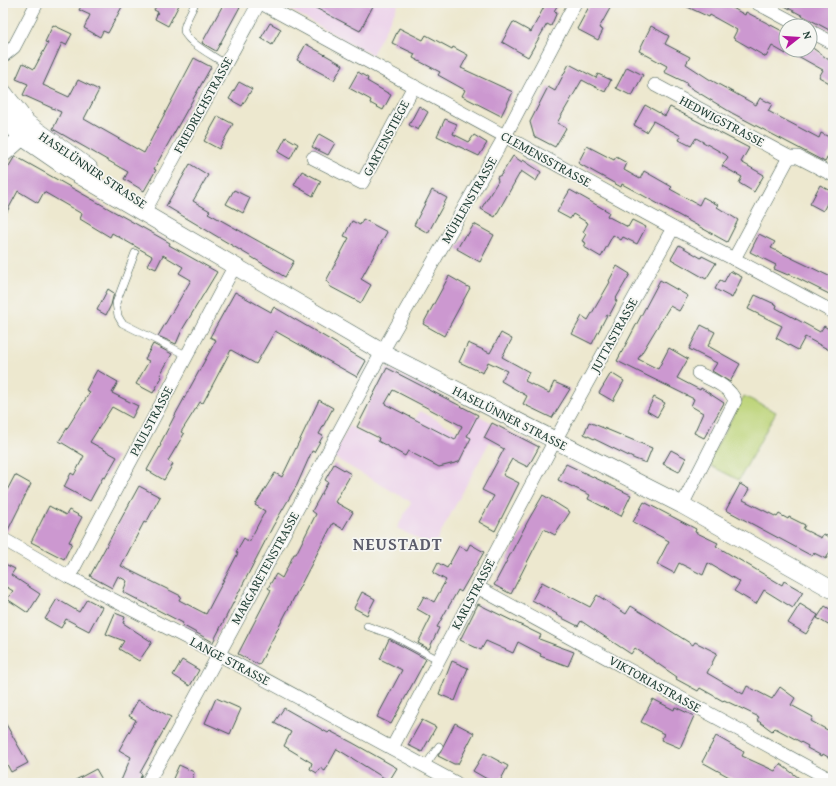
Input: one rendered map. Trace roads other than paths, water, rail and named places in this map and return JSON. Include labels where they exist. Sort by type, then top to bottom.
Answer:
[{"type":"street","points":[[3,56],[14,47],[37,3]]},
{"type":"street","name":"FRIEDRICHSTRASSE","points":[[147,207],[260,3]]},
{"type":"street","name":"CLEMENSSTRASSE","points":[[260,3],[674,228],[833,312]]},
{"type":"street","name":"MÜHLENSTRASSE","points":[[382,352],[505,136],[575,3]]},
{"type":"street","points":[[757,3],[785,18]]},
{"type":"street","points":[[818,35],[833,43]]},
{"type":"street","name":"HEDWIGSTRASSE","points":[[655,85],[789,157],[798,157],[833,175]]},
{"type":"street","name":"GARTENSTIEGE","points":[[313,158],[362,183],[414,86]]},
{"type":"street","name":"HASELÜNNER STRASSE","points":[[3,92],[13,128],[70,170],[382,352],[682,505],[833,590]]},
{"type":"street","points":[[3,154],[13,128]]},
{"type":"street","name":"HASELÜNNER STRASSE","points":[[13,128],[74,159],[147,207],[190,240]]},
{"type":"street","points":[[734,259],[789,157]]},
{"type":"street","name":"JUTTASTRASSE","points":[[555,441],[674,228]]},
{"type":"street","name":"PAULSTRASSE","points":[[69,576],[234,267]]},
{"type":"street","name":"MARGARETENSTRASSE","points":[[147,783],[173,739],[382,352]]},
{"type":"street","points":[[682,505],[735,401],[728,389],[698,372]]},
{"type":"street","name":"KARLSTRASSE","points":[[392,748],[555,441]]},
{"type":"street","name":"LANGE STRASSE","points":[[3,539],[69,576],[218,654],[456,783]]},
{"type":"street","name":"VIKTORIASTRASSE","points":[[478,587],[833,781]]},
{"type":"lane","points":[[196,3],[184,28],[185,34],[190,41],[225,64]]},
{"type":"lane","points":[[135,253],[116,303],[118,316],[122,323],[186,355]]},
{"type":"lane","points":[[367,626],[392,635],[438,660]]},
{"type":"lane","points":[[426,766],[439,746]]},
{"type":"district","name":"NEUSTADT","points":[[398,543]]}]
